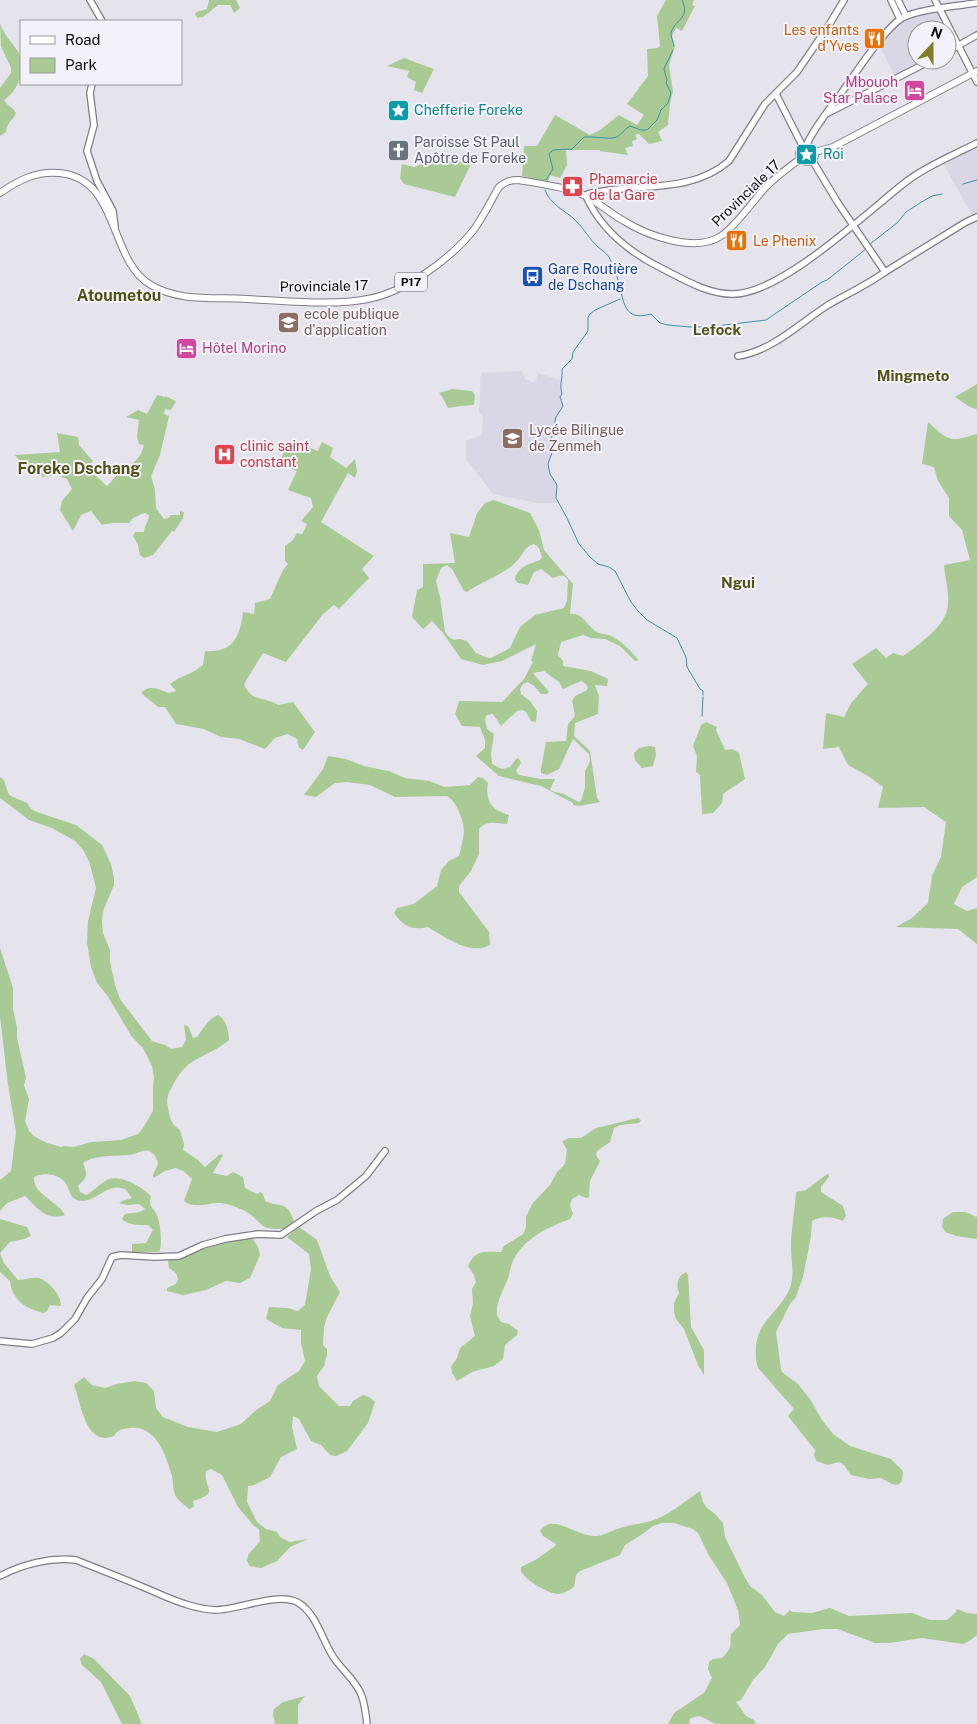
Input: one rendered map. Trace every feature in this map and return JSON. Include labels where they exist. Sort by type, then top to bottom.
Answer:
[{"type":"main road","points":[[814,152],[833,147],[975,72]]},
{"type":"main road","points":[[805,146],[810,147],[814,152]]},
{"type":"main road","name":"Provinciale 17","points":[[800,159],[799,152],[805,146]]},
{"type":"main road","points":[[812,160],[814,152]]},
{"type":"main road","name":"Provinciale 17","points":[[0,193],[29,175],[44,172],[66,173],[76,177],[93,190],[104,204],[134,269],[151,285],[168,293],[198,297],[350,301],[368,300],[383,296],[416,279],[440,262],[458,248],[472,232],[490,205],[495,193],[504,182],[519,180],[577,192],[625,222],[646,231],[693,244],[711,241],[725,232],[772,181],[800,159]]},
{"type":"main road","name":"Provinciale 17","points":[[800,159],[806,162],[812,160]]},
{"type":"street","points":[[90,0],[101,20]]},
{"type":"street","points":[[844,0],[797,72],[765,104],[729,161],[714,173],[693,181],[588,194],[586,196],[595,212],[610,232],[633,253],[689,282],[709,290],[731,294],[751,290],[783,275],[814,256],[909,180],[940,161],[977,143]]},
{"type":"street","points":[[891,0],[903,18]]},
{"type":"street","points":[[898,0],[903,18]]},
{"type":"street","points":[[935,0],[958,46],[975,72],[977,82]]},
{"type":"street","points":[[805,146],[876,45],[903,18],[977,3]]},
{"type":"street","points":[[958,46],[977,35]]},
{"type":"street","points":[[826,114],[912,70]]},
{"type":"street","points":[[92,85],[90,93],[94,126],[87,151],[97,181],[113,211],[115,227]]},
{"type":"street","points":[[776,94],[805,146]]},
{"type":"street","points":[[812,160],[852,225],[885,272]]},
{"type":"street","points":[[738,356],[746,355],[773,342],[828,306],[977,217]]},
{"type":"street","points":[[0,1341],[28,1344],[44,1341],[60,1334],[76,1319],[87,1298],[102,1279],[112,1257],[121,1255],[179,1256],[225,1238],[284,1233],[316,1211],[337,1200],[366,1176],[385,1151]]},
{"type":"street","points":[[0,1576],[26,1566],[57,1559],[66,1559],[76,1560],[182,1604],[202,1608],[216,1610],[280,1599],[296,1602],[302,1605],[313,1618],[332,1656],[357,1686],[365,1706],[367,1724]]},
{"type":"shaded area","points":[[938,11],[942,20],[907,20],[907,70],[909,70],[896,77],[879,45],[888,33],[903,19],[917,14]]},
{"type":"shaded area","points":[[977,145],[977,214],[972,215],[943,163]]},
{"type":"shaded area","name":"Lycée Bilingue de Zenmeh","points":[[522,371],[525,379],[535,383],[538,373],[561,380],[559,384],[562,394],[560,397],[563,406],[556,417],[551,441],[553,450],[548,464],[550,474],[557,485],[556,498],[558,503],[537,503],[493,494],[466,459],[466,441],[482,435],[483,418],[479,412],[481,373]]},
{"type":"green space","points":[[209,0],[236,0],[240,8],[234,13],[230,5],[218,5],[203,17],[197,18],[195,14],[207,9]]},
{"type":"green space","points":[[666,0],[694,0],[692,5],[695,6],[682,31],[676,28],[672,36],[675,46],[669,65],[673,92],[668,125],[658,132],[662,141],[649,144],[639,134],[635,135],[637,139],[632,141],[633,146],[625,148],[628,155],[600,150],[566,150],[567,165],[560,178],[550,175],[548,182],[522,176],[524,146],[537,146],[555,115],[590,135],[600,130],[619,115],[637,125],[644,115],[627,104],[648,76],[647,49],[660,46],[657,16]]},
{"type":"green space","points":[[0,23],[20,57],[20,78],[14,90],[4,100],[16,113],[6,132],[0,136],[0,88],[11,73],[11,68],[1,46]]},
{"type":"green space","points":[[404,58],[434,69],[422,93],[414,90],[416,82],[407,77],[409,71],[387,66]]},
{"type":"green space","points":[[441,156],[471,164],[455,197],[404,184],[400,178],[402,164],[414,167]]},
{"type":"green space","points":[[977,384],[977,409],[970,407],[955,397]]},
{"type":"green space","points":[[452,389],[472,391],[475,395],[474,405],[448,408],[439,393]]},
{"type":"green space","points":[[157,395],[176,401],[171,410],[165,409],[164,414],[169,416],[160,455],[151,476],[155,490],[156,508],[164,519],[171,515],[180,515],[180,511],[184,512],[183,518],[174,532],[172,531],[153,555],[144,558],[140,555],[138,545],[133,536],[135,532],[144,532],[149,515],[142,514],[133,518],[129,523],[102,525],[91,511],[81,515],[73,531],[60,510],[62,501],[72,489],[67,479],[56,475],[43,477],[33,470],[27,470],[15,455],[60,452],[57,433],[78,437],[79,445],[93,461],[87,468],[107,486],[119,473],[138,458],[144,445],[139,444],[137,437],[139,420],[126,417],[138,410],[147,414]]},
{"type":"green space","points":[[928,422],[946,437],[950,438],[955,439],[977,434],[977,877],[962,887],[954,904],[967,911],[977,908],[977,944],[958,929],[896,927],[912,918],[928,903],[932,876],[941,857],[946,822],[924,807],[878,808],[883,787],[848,765],[839,747],[823,749],[826,713],[844,717],[851,703],[868,684],[852,664],[876,648],[886,658],[893,653],[903,656],[931,634],[943,620],[948,604],[944,565],[970,560],[962,530],[949,516],[949,498],[938,481],[934,467],[922,464]]},
{"type":"green space","points":[[322,442],[333,448],[330,457],[346,468],[355,459],[357,471],[355,478],[348,473],[321,522],[374,556],[362,569],[369,578],[339,609],[334,605],[323,614],[286,662],[263,653],[244,684],[247,690],[255,697],[278,705],[293,702],[315,732],[303,750],[299,748],[297,739],[288,734],[275,738],[265,749],[239,739],[221,737],[204,729],[176,724],[165,707],[158,707],[141,693],[150,688],[169,693],[176,691],[170,684],[203,665],[205,651],[223,649],[234,641],[240,628],[243,612],[254,614],[255,603],[270,599],[283,570],[288,564],[285,561],[285,546],[293,540],[297,533],[302,534],[307,524],[301,521],[313,507],[311,498],[288,490],[297,471],[279,464],[285,449],[294,451],[298,443],[318,451]]},
{"type":"green space","points":[[494,500],[530,513],[539,530],[544,550],[573,584],[570,614],[581,617],[597,632],[617,639],[639,660],[635,661],[620,646],[605,639],[591,638],[583,635],[561,642],[558,655],[563,661],[563,666],[591,671],[608,679],[607,686],[595,685],[599,696],[598,714],[575,723],[574,736],[590,751],[597,798],[600,802],[579,806],[573,805],[573,803],[541,786],[499,776],[476,756],[485,748],[485,740],[480,727],[462,726],[455,714],[459,701],[502,702],[524,679],[533,662],[531,661],[536,644],[502,661],[483,665],[461,659],[432,621],[423,629],[412,617],[417,590],[423,587],[423,564],[455,563],[450,533],[469,537],[477,513],[485,503]],"holes":[[[534,544],[539,548],[542,557],[540,560],[521,569],[515,580],[518,583],[528,585],[534,572],[541,569],[553,578],[565,576],[568,580],[567,601],[564,608],[535,615],[520,627],[510,648],[491,658],[476,653],[467,641],[454,640],[449,637],[445,632],[436,581],[441,568],[447,565],[452,569],[464,591],[467,592],[510,568],[523,552]],[[544,671],[559,682],[563,689],[581,681],[588,687],[587,690],[575,696],[572,701],[575,716],[568,724],[566,741],[546,742],[541,769],[541,773],[547,775],[559,769],[573,739],[589,754],[590,761],[585,771],[585,787],[579,802],[550,790],[555,779],[541,779],[519,775],[516,771],[521,763],[519,758],[510,767],[502,769],[492,764],[491,754],[494,734],[487,729],[485,719],[487,715],[493,714],[501,726],[517,711],[522,710],[526,712],[531,721],[536,722],[537,711],[530,701],[521,694],[520,689],[523,684],[528,682],[541,694],[547,694],[549,692],[533,673]]]},
{"type":"green space","points":[[706,722],[717,727],[716,730],[725,750],[732,749],[739,753],[745,779],[723,794],[722,803],[713,813],[702,814],[700,775],[696,772],[697,756],[693,746],[701,725]]},
{"type":"green space","points":[[655,747],[656,755],[653,766],[642,768],[635,760],[634,753],[639,748]]},
{"type":"green space","points":[[328,756],[346,759],[364,766],[389,771],[405,778],[429,781],[445,787],[470,785],[478,777],[483,778],[488,783],[487,795],[489,800],[498,810],[509,815],[507,824],[488,823],[479,829],[479,854],[471,871],[459,886],[459,892],[489,932],[490,945],[482,948],[466,947],[428,927],[413,928],[408,926],[394,913],[397,908],[414,904],[437,886],[441,870],[449,861],[459,856],[464,828],[459,812],[451,799],[447,796],[395,797],[370,785],[347,782],[335,783],[316,797],[304,795],[323,769]]},
{"type":"green space","points":[[0,777],[4,780],[8,793],[11,796],[27,803],[31,809],[37,812],[76,825],[102,845],[111,864],[114,878],[114,885],[103,911],[102,922],[103,933],[110,950],[110,961],[115,985],[120,999],[152,1041],[171,1049],[182,1047],[186,1040],[184,1025],[188,1026],[193,1038],[197,1037],[209,1022],[218,1015],[225,1022],[229,1040],[185,1068],[171,1088],[167,1101],[168,1111],[173,1123],[180,1130],[184,1144],[183,1150],[205,1167],[220,1154],[223,1155],[213,1173],[227,1176],[233,1172],[243,1177],[245,1188],[257,1194],[260,1192],[263,1194],[265,1201],[286,1207],[294,1221],[286,1229],[274,1229],[263,1226],[246,1211],[226,1204],[189,1204],[184,1201],[192,1179],[176,1168],[165,1171],[153,1178],[158,1162],[149,1151],[86,1161],[83,1163],[86,1176],[78,1186],[80,1192],[86,1195],[105,1181],[116,1178],[130,1182],[147,1192],[151,1196],[151,1205],[159,1223],[161,1240],[159,1252],[132,1252],[132,1244],[146,1243],[153,1230],[148,1225],[131,1224],[122,1219],[124,1215],[140,1212],[145,1209],[139,1204],[127,1205],[119,1203],[132,1198],[125,1189],[113,1188],[88,1200],[77,1200],[72,1197],[62,1179],[50,1175],[42,1175],[34,1177],[37,1188],[62,1210],[65,1215],[47,1215],[25,1196],[7,1203],[0,1211],[0,1180],[11,1171],[16,1132],[8,1085],[0,1016],[0,948],[13,988],[13,1009],[17,1027],[17,1038],[26,1078],[24,1085],[29,1099],[25,1121],[29,1131],[34,1136],[47,1143],[61,1147],[73,1147],[92,1142],[121,1140],[138,1134],[153,1111],[154,1077],[152,1066],[143,1048],[132,1037],[107,995],[97,983],[91,967],[87,943],[88,921],[96,888],[89,861],[75,841],[52,828],[29,820],[0,798]]},
{"type":"green space","points":[[638,1118],[641,1120],[639,1123],[621,1125],[614,1128],[610,1142],[597,1151],[596,1155],[600,1161],[590,1181],[589,1197],[586,1198],[579,1195],[572,1199],[570,1206],[573,1214],[570,1219],[536,1235],[516,1255],[497,1307],[497,1315],[501,1322],[509,1324],[518,1331],[517,1335],[505,1345],[503,1359],[494,1366],[472,1372],[457,1381],[451,1367],[457,1358],[460,1348],[475,1336],[470,1316],[473,1303],[472,1289],[476,1282],[468,1266],[471,1261],[477,1254],[501,1252],[504,1246],[523,1234],[526,1227],[526,1217],[532,1204],[550,1185],[557,1172],[565,1164],[567,1150],[562,1141],[569,1138],[581,1138],[596,1128]]},
{"type":"green space","points":[[829,1174],[829,1177],[821,1187],[821,1192],[843,1206],[846,1216],[843,1221],[828,1217],[812,1221],[803,1277],[796,1297],[790,1304],[776,1332],[781,1369],[782,1372],[798,1384],[810,1399],[822,1420],[833,1434],[850,1446],[891,1459],[903,1471],[902,1481],[898,1485],[881,1478],[869,1479],[851,1475],[844,1465],[839,1462],[828,1465],[816,1461],[815,1450],[788,1416],[794,1409],[758,1368],[756,1346],[759,1334],[764,1324],[785,1298],[792,1281],[791,1242],[796,1192],[806,1190]]},
{"type":"green space","points":[[953,1212],[965,1212],[977,1217],[977,1239],[956,1236],[945,1232],[942,1226],[943,1219]]},
{"type":"green space","points":[[0,1219],[27,1227],[31,1236],[10,1242],[0,1253]]},
{"type":"green space","points":[[299,1227],[317,1240],[330,1276],[340,1292],[324,1327],[323,1345],[327,1349],[327,1355],[324,1366],[317,1376],[319,1386],[339,1406],[350,1406],[353,1401],[363,1395],[375,1402],[368,1423],[347,1451],[336,1456],[330,1455],[321,1445],[311,1441],[299,1419],[293,1416],[292,1427],[297,1449],[281,1457],[270,1477],[248,1486],[247,1502],[257,1522],[266,1529],[277,1532],[280,1537],[290,1542],[308,1539],[290,1547],[277,1561],[261,1568],[250,1566],[247,1561],[248,1555],[260,1541],[259,1529],[254,1526],[238,1507],[222,1475],[211,1469],[206,1471],[209,1492],[193,1501],[194,1507],[189,1509],[175,1495],[167,1459],[153,1436],[139,1428],[120,1430],[114,1436],[104,1438],[96,1435],[90,1430],[82,1412],[74,1385],[84,1377],[92,1385],[105,1388],[135,1381],[146,1383],[154,1391],[156,1408],[163,1417],[188,1427],[217,1432],[241,1424],[270,1401],[278,1385],[299,1371],[305,1361],[301,1343],[301,1330],[282,1328],[266,1319],[269,1307],[288,1308],[298,1311],[305,1305],[311,1269],[309,1254],[287,1237]]},
{"type":"green space","points":[[252,1238],[258,1247],[260,1255],[250,1278],[240,1283],[226,1281],[206,1290],[183,1295],[167,1291],[167,1288],[176,1284],[178,1279],[176,1273],[169,1268],[168,1260],[180,1259],[213,1245]]},
{"type":"green space","points":[[0,1253],[4,1263],[18,1280],[39,1278],[43,1280],[57,1294],[61,1306],[50,1305],[44,1313],[31,1309],[21,1303],[11,1288],[10,1281],[0,1272]]},
{"type":"green space","points":[[686,1272],[688,1275],[691,1327],[704,1350],[704,1375],[698,1365],[684,1329],[676,1319],[674,1312],[674,1303],[679,1293],[678,1281]]},
{"type":"green space","points":[[700,1491],[706,1507],[723,1523],[725,1537],[745,1578],[750,1586],[762,1595],[775,1612],[784,1616],[790,1610],[792,1612],[812,1613],[830,1608],[849,1616],[912,1613],[930,1620],[947,1620],[957,1609],[977,1614],[977,1635],[963,1644],[922,1638],[875,1643],[838,1629],[788,1634],[778,1644],[765,1667],[753,1680],[741,1700],[736,1702],[746,1716],[754,1720],[756,1724],[716,1724],[697,1716],[690,1719],[689,1724],[668,1724],[674,1713],[704,1693],[712,1678],[708,1669],[709,1662],[713,1659],[722,1658],[726,1654],[730,1646],[731,1634],[740,1625],[738,1610],[727,1583],[708,1554],[698,1533],[693,1529],[674,1523],[662,1523],[653,1526],[625,1545],[620,1555],[580,1571],[576,1575],[574,1587],[559,1594],[549,1592],[532,1582],[523,1575],[521,1567],[537,1559],[555,1546],[556,1544],[543,1536],[540,1531],[545,1526],[558,1524],[581,1533],[599,1536],[657,1519]]},
{"type":"green space","points":[[84,1654],[94,1659],[130,1696],[142,1724],[122,1724],[101,1682],[82,1665],[80,1659]]},
{"type":"green space","points":[[305,1696],[298,1705],[298,1724],[275,1724],[274,1709],[283,1702]]},
{"type":"waterway","points":[[674,46],[671,33],[683,15],[684,6],[682,0]]},
{"type":"waterway","points":[[546,180],[553,169],[549,154],[553,150],[572,149],[584,137],[617,137],[630,126],[647,130],[657,120],[661,110],[668,103],[671,93],[666,83],[664,69],[673,50]]},
{"type":"waterway","points":[[963,184],[977,180]]},
{"type":"waterway","points":[[545,190],[550,200],[575,220],[595,244],[609,257],[626,308],[635,315],[651,314],[660,323],[668,325],[708,327],[766,320],[827,280],[866,249]]},
{"type":"waterway","points":[[870,244],[897,223],[906,212],[932,196],[942,194]]},
{"type":"waterway","points":[[620,299],[590,314],[588,317],[588,331],[573,352],[572,359],[562,369],[562,394],[560,397],[563,406],[556,417],[551,441],[553,450],[548,464],[550,474],[557,485],[556,498],[579,544],[598,564],[615,571],[631,602],[647,620],[677,638],[686,657],[687,667],[703,691],[703,695]]},
{"type":"waterway","points":[[702,716],[703,697]]},
{"type":"place","name":"Les enfants d'Yves","points":[[875,38]]},
{"type":"place","name":"Mbouoh Star Palace","points":[[914,90]]},
{"type":"place","name":"Chefferie Foreke","points":[[398,110]]},
{"type":"place","name":"Paroisse St Paul Apôtre de Foreke","points":[[398,150]]},
{"type":"place","name":"Roi","points":[[807,154]]},
{"type":"place","name":"Phamarcie de la Gare","points":[[573,187]]},
{"type":"place","name":"Le Phenix","points":[[737,241]]},
{"type":"place","name":"Gare Routière de Dschang","points":[[532,277]]},
{"type":"place","name":"ecole publique d'application","points":[[288,322]]},
{"type":"place","name":"Hôtel Morino","points":[[186,348]]},
{"type":"place","name":"Lycée Bilingue de Zenmeh","points":[[513,438]]},
{"type":"place","name":"clinic saint constant","points":[[224,454]]},
{"type":"district","name":"Atoumetou","points":[[119,295]]},
{"type":"district","name":"Lefock","points":[[717,329]]},
{"type":"district","name":"Mingmeto","points":[[913,375]]},
{"type":"district","name":"Foreke Dschang","points":[[79,468]]},
{"type":"district","name":"Ngui","points":[[738,582]]}]
